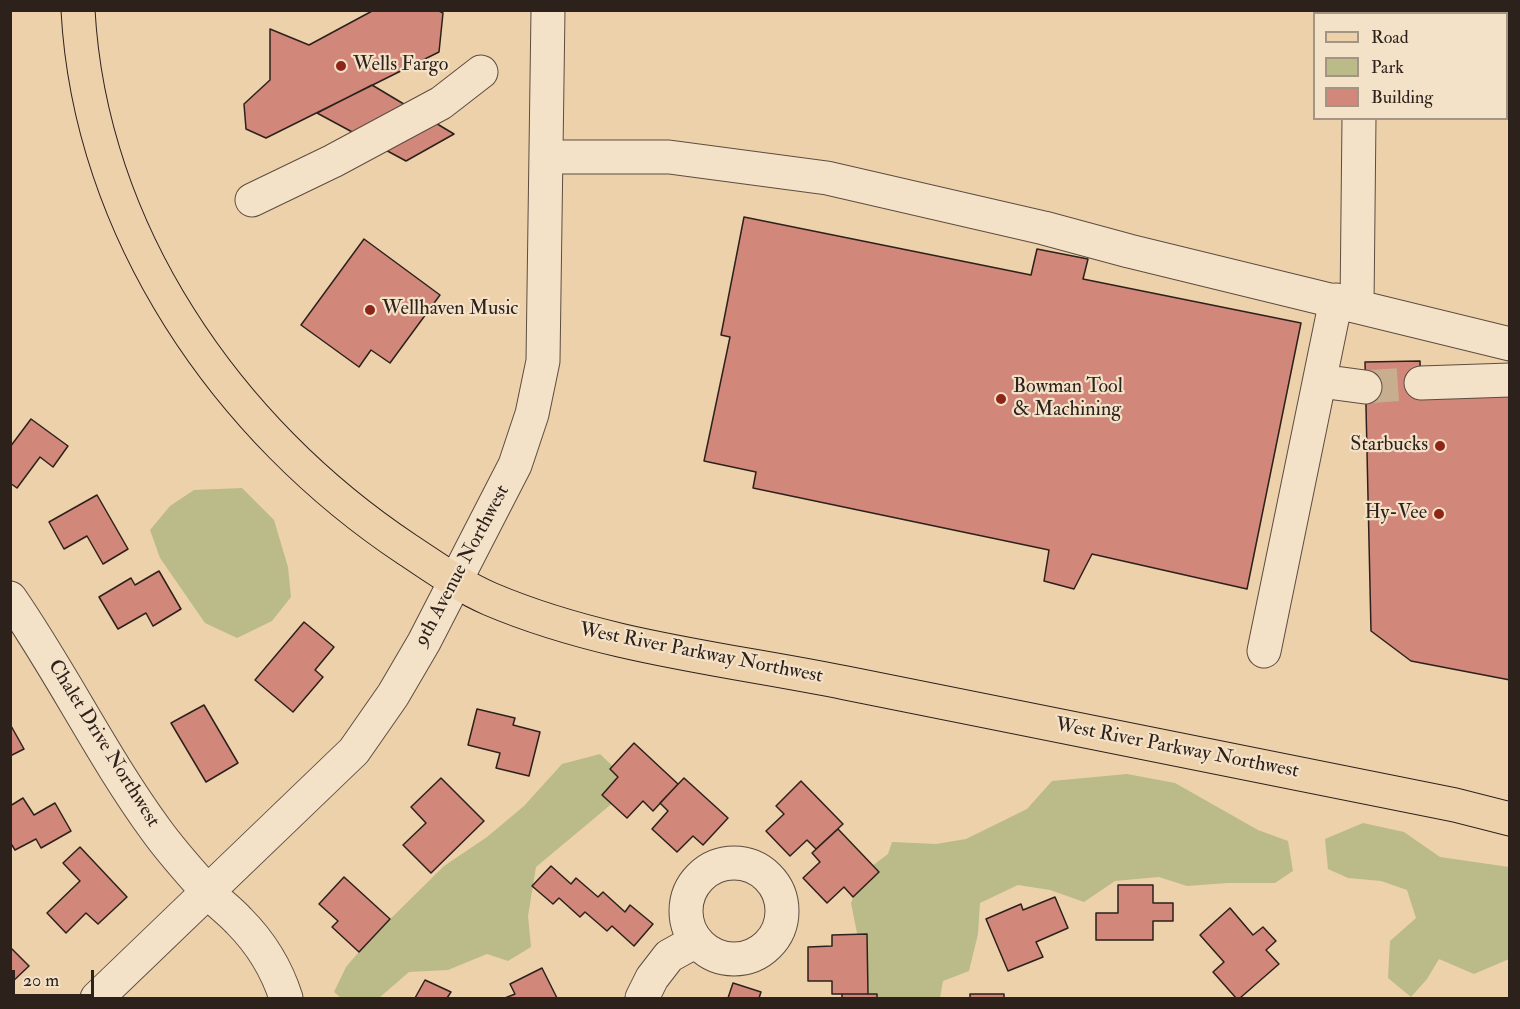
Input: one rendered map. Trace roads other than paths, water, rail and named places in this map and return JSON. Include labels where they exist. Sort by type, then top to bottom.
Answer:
[{"type":"main road","name":"West River Parkway Northwest","points":[[78,10],[84,72],[92,117],[111,177],[131,228],[158,285],[215,372],[272,437],[311,474],[369,524],[455,581],[488,598],[561,625],[678,653],[812,676],[1117,736],[1455,805],[1509,819]]},
{"type":"street","name":"9th Avenue Northwest","points":[[97,999],[354,751],[393,694],[424,642],[515,465],[532,414],[543,360],[548,10]]},
{"type":"street","points":[[252,200],[333,161],[441,103],[481,72]]},
{"type":"street","points":[[1264,651],[1320,381],[1347,303],[1359,120]]},
{"type":"street","points":[[547,157],[669,157],[827,178],[1044,228],[1509,344]]},
{"type":"street","points":[[1421,383],[1509,380]]},
{"type":"street","points":[[1320,381],[1365,387]]},
{"type":"street","name":"Chalet Drive Northwest","points":[[10,598],[21,635],[158,832],[207,891],[240,921],[262,948],[280,979],[286,999]]},
{"type":"street","points":[[642,999],[652,978],[669,956],[696,941]]},
{"type":"tunnel","points":[[1365,387],[1421,383]]},
{"type":"place","name":"Wells Fargo","points":[[341,66]]},
{"type":"place","name":"Wellhaven Music","points":[[370,310]]},
{"type":"place","name":"Bowman Tool & Machining","points":[[1001,399]]},
{"type":"place","name":"Starbucks","points":[[1440,446]]},
{"type":"place","name":"Hy-Vee","points":[[1439,514]]}]
